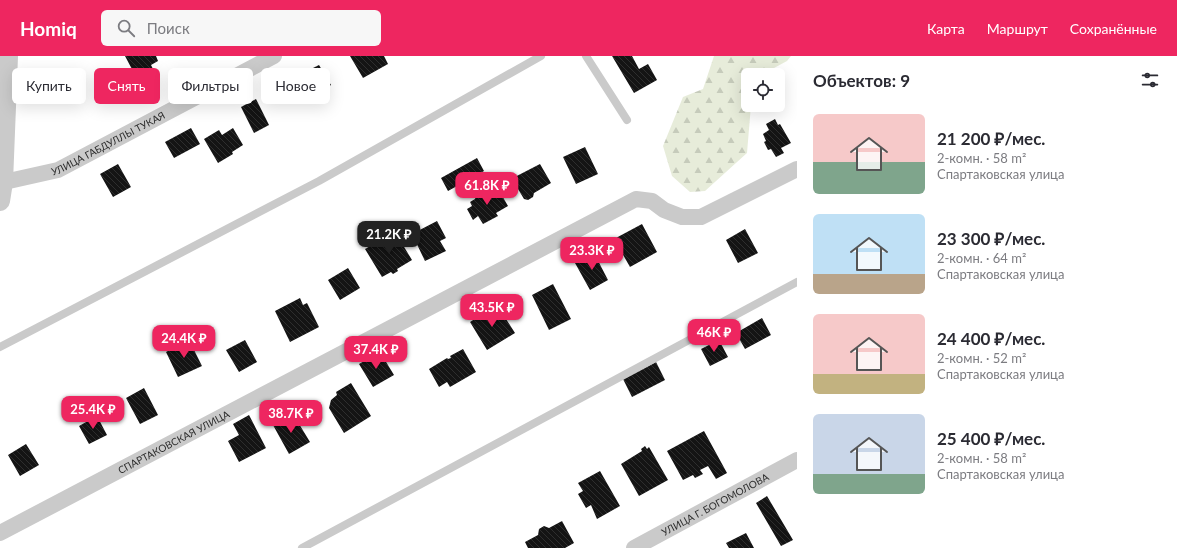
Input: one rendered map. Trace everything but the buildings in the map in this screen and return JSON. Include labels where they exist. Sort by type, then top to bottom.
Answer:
[{"type":"street","points":[[1,189],[8,56]]},
{"type":"street","name":"УЛИЦА ГАБДУЛЛЫ ТУКАЯ","points":[[1,189],[58,170],[274,56]]},
{"type":"street","name":"СПАРТАКОВСКАЯ УЛИЦА","points":[[0,533],[636,199],[652,201],[664,210],[682,217],[701,217],[797,169]]},
{"type":"street","name":"УЛИЦА Г. БОГОМОЛОВА","points":[[634,548],[797,460]]},
{"type":"lane","points":[[0,347],[319,181],[541,56]]},
{"type":"lane","points":[[586,56],[627,120]]},
{"type":"lane","points":[[302,548],[797,282]]},
{"type":"green space","points":[[714,56],[791,56],[787,61],[774,68],[741,68],[741,112],[750,112],[747,153],[705,191],[690,192],[672,176],[663,146],[683,97],[703,89]]}]
